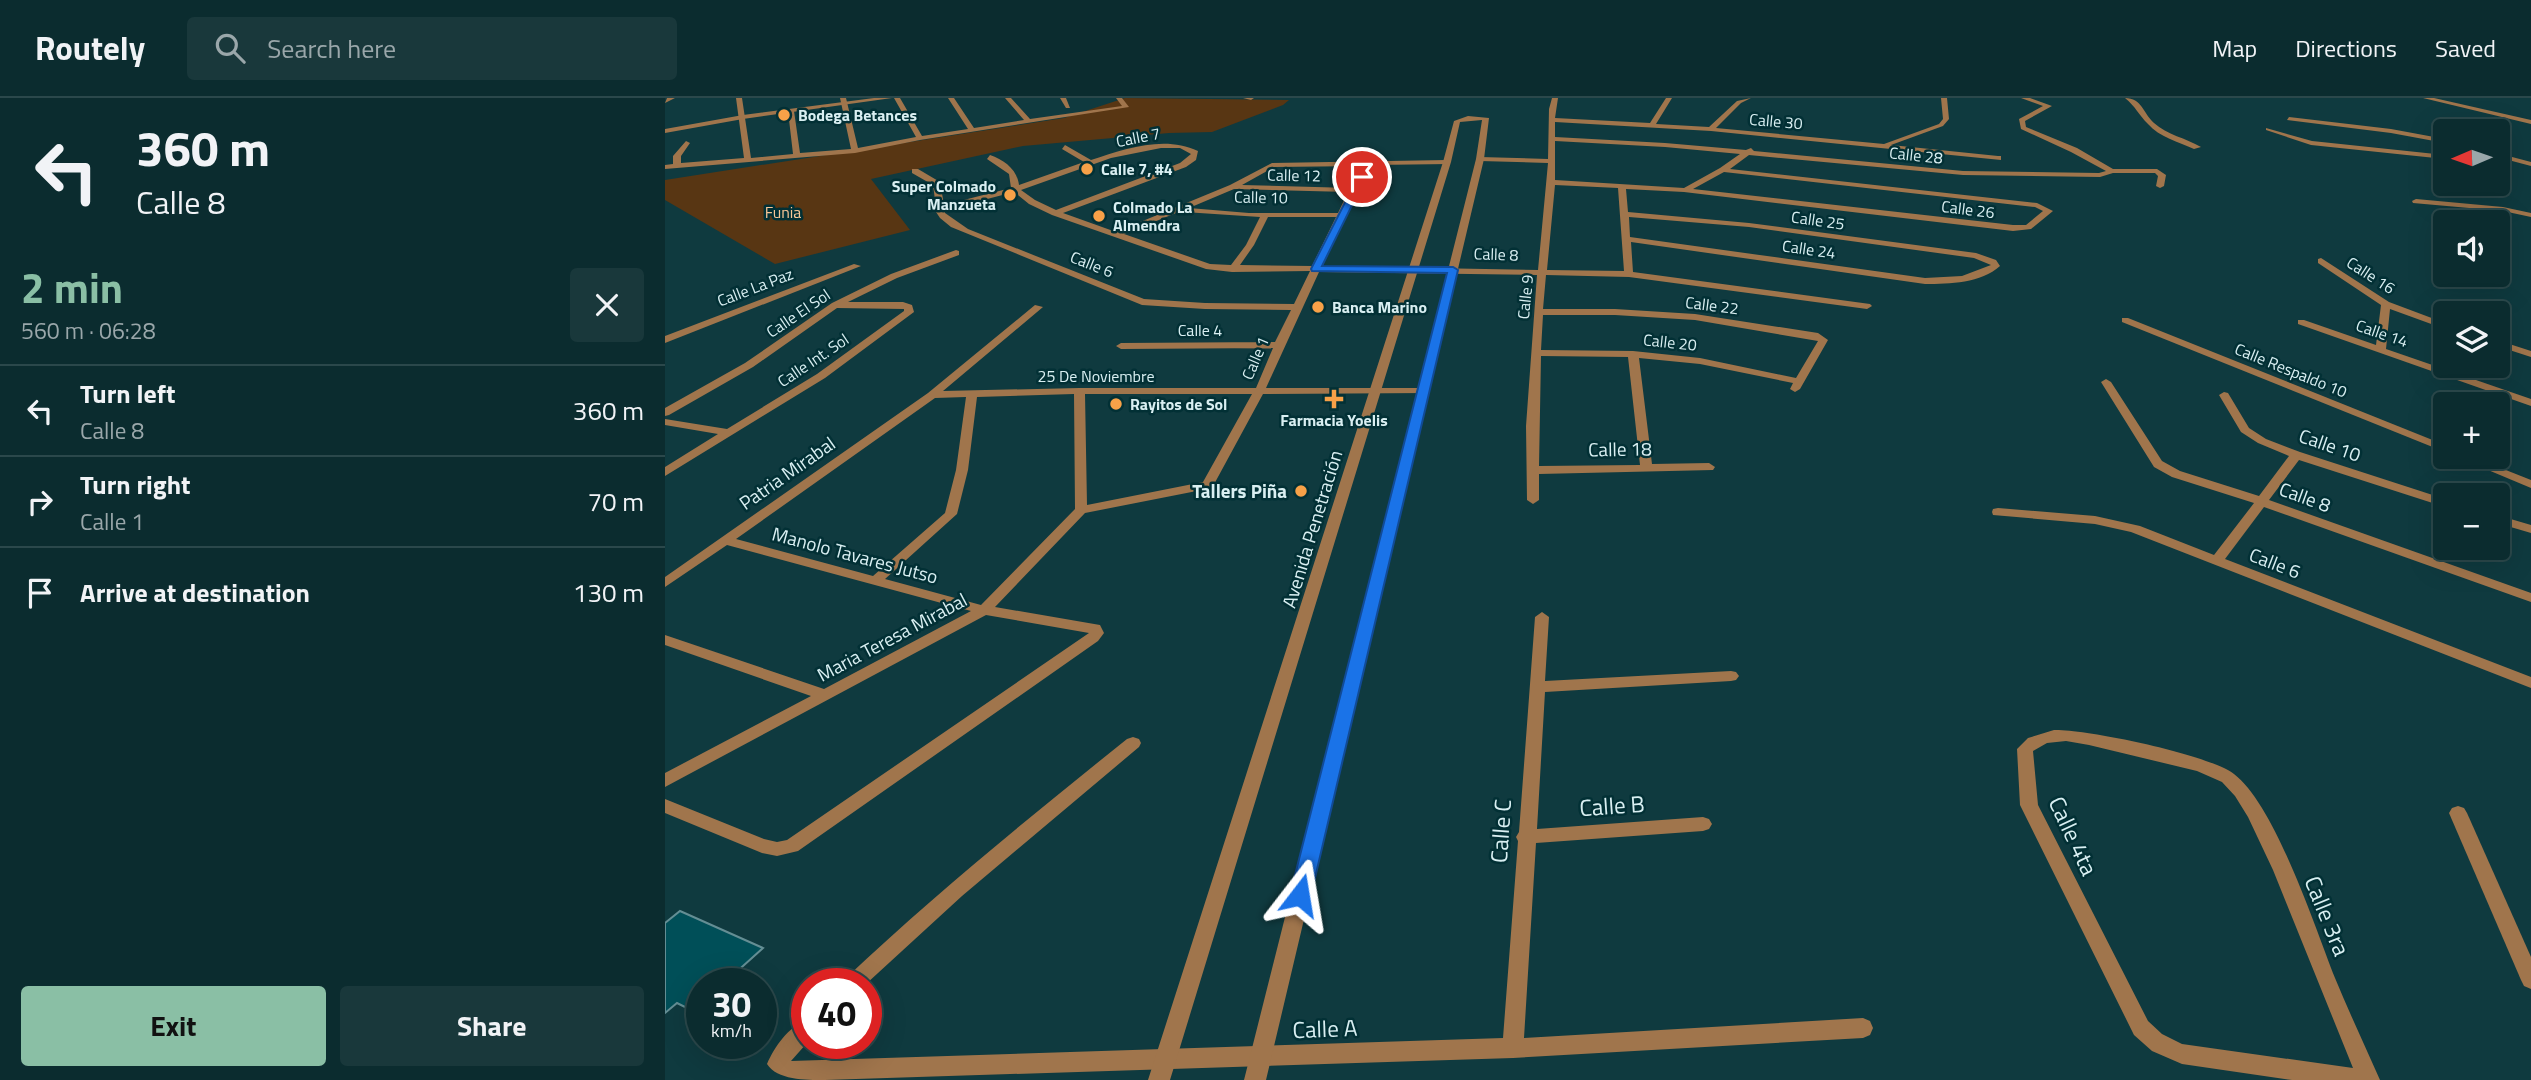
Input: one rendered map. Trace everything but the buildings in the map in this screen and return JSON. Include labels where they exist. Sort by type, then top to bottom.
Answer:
[{"type":"street","points":[[665,101],[672,98]]},
{"type":"street","points":[[739,98],[748,161]]},
{"type":"street","points":[[787,98],[797,157]]},
{"type":"street","points":[[665,131],[844,101],[889,98]]},
{"type":"street","points":[[897,98],[920,138]]},
{"type":"street","points":[[951,98],[972,130]]},
{"type":"street","points":[[1008,98],[1029,122]]},
{"type":"street","points":[[1063,98],[1068,107]]},
{"type":"street","points":[[665,167],[855,151],[920,138],[1126,107],[1119,98]]},
{"type":"street","name":"Calle 9","points":[[1533,500],[1538,312],[1551,182],[1555,98]]},
{"type":"street","points":[[1652,125],[1669,98]]},
{"type":"street","points":[[1711,129],[1739,102],[1748,98]]},
{"type":"street","name":"Calle 28","points":[[1882,145],[1941,125],[1947,118],[1944,98]]},
{"type":"street","points":[[2024,98],[2049,106],[2021,120],[2023,128],[2112,171]]},
{"type":"street","points":[[2128,98],[2141,107],[2148,121],[2160,131],[2197,147]]},
{"type":"street","points":[[2426,98],[2531,122]]},
{"type":"street","points":[[844,101],[855,151]]},
{"type":"street","name":"Avenida Penetración","points":[[1159,1080],[1447,162],[1457,121],[1468,117],[1488,119],[1255,1080]]},
{"type":"street","points":[[2289,119],[2433,139]]},
{"type":"street","name":"Calle 30","points":[[1552,120],[1711,129],[1998,158]]},
{"type":"street","points":[[2268,129],[2311,143],[2433,156]]},
{"type":"street","points":[[1684,190],[1723,170],[1772,135]]},
{"type":"street","name":"Calle 28","points":[[1551,139],[1616,141],[1963,173],[2100,175],[2112,171],[2157,171],[2162,174],[2160,186]]},
{"type":"street","points":[[677,166],[677,156],[686,143]]},
{"type":"street","name":"Calle 7","points":[[938,209],[1015,189],[1154,146],[1185,147],[1195,153],[1191,160],[1183,165],[1055,213]]},
{"type":"street","points":[[1065,147],[1092,164]]},
{"type":"street","name":"Calle 8","points":[[990,157],[1006,166],[1015,179],[1015,189],[1032,202],[1197,265],[1232,269],[1412,269],[1629,274],[1867,306]]},
{"type":"street","points":[[1480,159],[1551,161]]},
{"type":"street","points":[[2510,159],[2531,165]]},
{"type":"street","points":[[1115,235],[1233,187],[1272,165],[1447,162]]},
{"type":"street","points":[[2510,163],[2531,165]]},
{"type":"street","name":"Calle 1","points":[[1081,510],[1206,486],[1215,475],[1260,390],[1353,190],[1370,164]]},
{"type":"street","name":"Calle 26","points":[[1551,182],[1684,190],[2014,228],[2028,227],[2049,211],[2037,205],[1723,170]]},
{"type":"street","points":[[915,171],[937,184],[940,196],[938,209]]},
{"type":"street","points":[[1622,186],[1629,274]]},
{"type":"street","name":"Calle 12","points":[[1233,187],[1353,190]]},
{"type":"street","points":[[2416,201],[2503,209],[2531,215]]},
{"type":"street","name":"Calle 6","points":[[938,209],[944,219],[965,231],[1142,302],[1298,307]]},
{"type":"street","name":"Calle 10","points":[[1179,209],[1265,215],[1343,215]]},
{"type":"street","name":"Calle 25","points":[[1623,214],[1749,225],[1976,256],[1993,262],[1996,266],[1988,272]]},
{"type":"street","points":[[1232,269],[1250,245],[1265,215]]},
{"type":"street","name":"Calle 24","points":[[1625,239],[1925,281],[1941,281],[1988,272]]},
{"type":"street","name":"Calle El Sol","points":[[665,413],[749,365],[835,305],[894,276],[956,253]]},
{"type":"street","name":"Calle 16","points":[[2321,261],[2386,304],[2433,322]]},
{"type":"street","name":"Calle La Paz","points":[[665,340],[857,266]]},
{"type":"street","points":[[2381,349],[2386,304]]},
{"type":"street","name":"Calle Int. Sol","points":[[665,472],[821,376],[909,312],[909,307],[903,305],[835,305]]},
{"type":"street","name":"Patria Mirabal","points":[[665,583],[932,395],[1038,307]]},
{"type":"street","name":"Calle 22","points":[[1538,312],[1615,312],[1695,317],[1818,336],[1823,341],[1796,385]]},
{"type":"street","name":"Calle Respaldo 10","points":[[2125,320],[2433,444]]},
{"type":"street","name":"Calle 14","points":[[2301,322],[2531,403]]},
{"type":"street","name":"Calle 4","points":[[1121,346],[1279,345]]},
{"type":"street","points":[[2510,347],[2531,354]]},
{"type":"street","name":"Calle 20","points":[[1537,353],[1633,354],[1700,360],[1796,385]]},
{"type":"street","points":[[1633,354],[1646,468]]},
{"type":"street","name":"Calle 8","points":[[2106,382],[2146,449],[2158,464],[2176,474],[2260,501],[2531,598]]},
{"type":"street","points":[[1079,391],[1081,510]]},
{"type":"street","name":"25 De Noviembre","points":[[932,395],[1079,391],[1424,391]]},
{"type":"street","points":[[875,581],[951,514],[962,470],[972,393]]},
{"type":"street","name":"Calle 10","points":[[2224,395],[2245,430],[2262,441],[2296,455],[2433,499]]},
{"type":"street","points":[[665,422],[730,433]]},
{"type":"street","points":[[2217,561],[2296,455]]},
{"type":"street","name":"Calle 18","points":[[1532,470],[1709,467]]},
{"type":"street","points":[[2493,469],[2531,484]]},
{"type":"street","name":"Maria Teresa Mirabal","points":[[665,781],[984,610],[1081,510]]},
{"type":"street","name":"Calle 6","points":[[1998,512],[2095,520],[2136,529],[2531,683]]},
{"type":"street","points":[[2510,523],[2531,529]]},
{"type":"street","name":"Manolo Tavares Jutso","points":[[665,806],[762,846],[776,849],[792,846],[1097,633],[1095,628],[984,610],[723,540]]},
{"type":"street","name":"Calle C","points":[[1513,1048],[1525,837],[1542,617]]},
{"type":"street","points":[[665,640],[824,695]]},
{"type":"street","points":[[1536,687],[1731,676]]},
{"type":"street","name":"Calle 4ta","points":[[2228,778],[2210,768],[2075,737],[2051,735],[2034,740],[2025,749],[2029,805],[2141,1028],[2162,1048],[2182,1054],[2362,1080]]},
{"type":"street","points":[[869,968],[1011,843],[1133,743]]},
{"type":"street","name":"Calle 3ra","points":[[2228,778],[2243,791],[2252,806],[2369,1080]]},
{"type":"street","points":[[2458,813],[2531,980]]},
{"type":"street","name":"Calle B","points":[[1525,837],[1703,824]]},
{"type":"street","name":"Calle A","points":[[791,1044],[778,1064],[788,1071],[1513,1048],[1863,1028]]},
{"type":"green space","name":"Funia","points":[[1125,98],[1289,100],[1283,105],[1212,132],[1169,133],[1023,146],[871,179],[910,230],[775,264],[665,200],[665,180],[1064,118]]},
{"type":"place","name":"Bodega Betances","points":[[784,115]]},
{"type":"place","name":"Calle 7, #4","points":[[1087,169]]},
{"type":"place","name":"Super Colmado Manzueta","points":[[1010,195]]},
{"type":"place","name":"Colmado La Almendra","points":[[1099,216]]},
{"type":"place","name":"Banca Marino","points":[[1318,307]]},
{"type":"place","name":"Farmacia Yoelis","points":[[1334,399]]},
{"type":"place","name":"Rayitos de Sol","points":[[1116,404]]},
{"type":"place","name":"Tallers Piña","points":[[1301,491]]},
{"type":"route","points":[[1300,895],[1453,270],[1316,269],[1353,190],[1362,177]]}]
